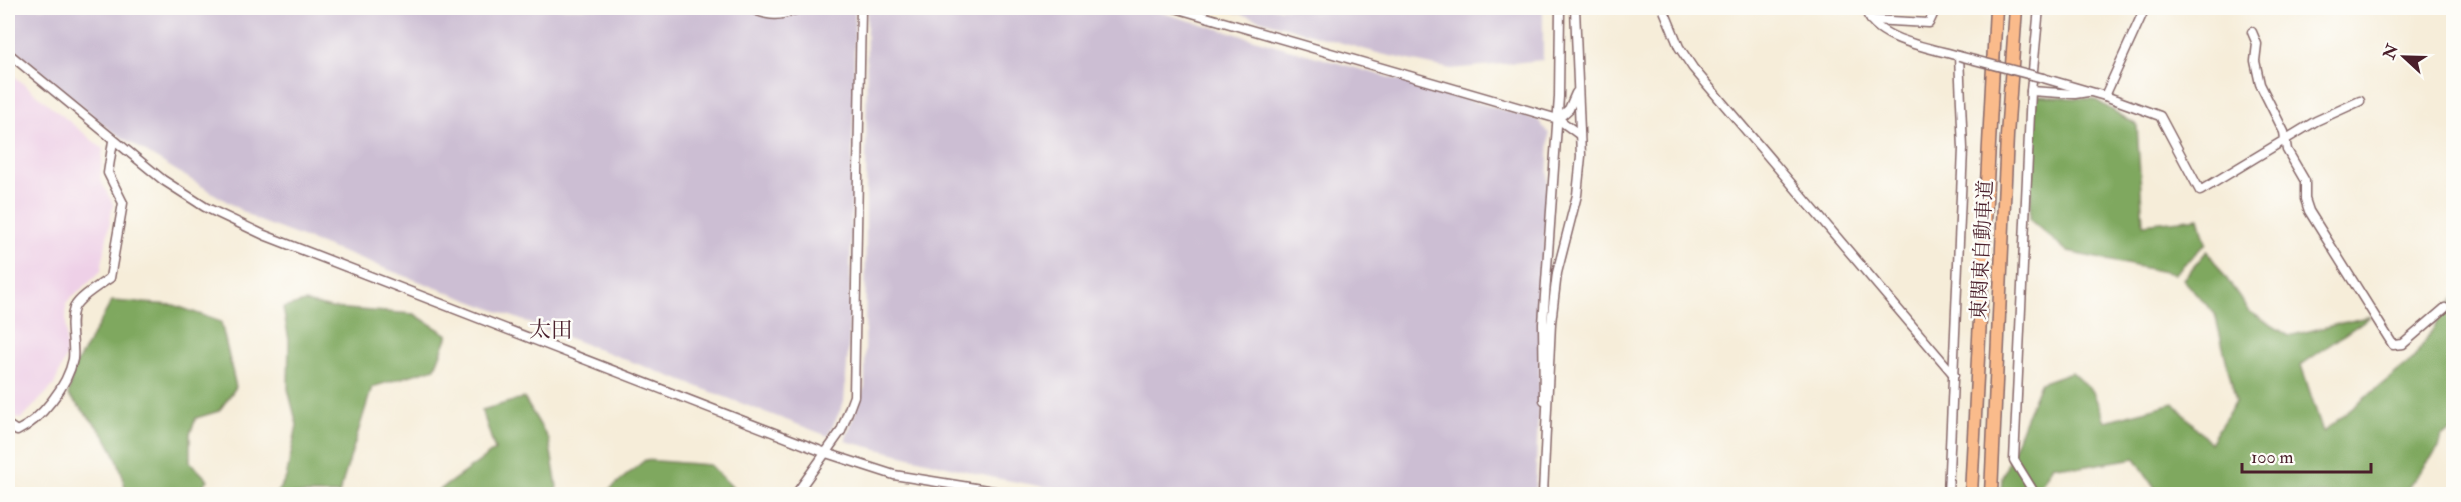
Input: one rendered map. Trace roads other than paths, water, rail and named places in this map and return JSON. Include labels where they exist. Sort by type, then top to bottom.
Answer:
[{"type":"highway","name":"東関東自動車道","points":[[1971,495],[1996,8]]},
{"type":"highway","name":"東関東自動車道","points":[[1991,495],[2007,136],[2016,8]]},
{"type":"street","points":[[750,8],[774,16],[800,8]]},
{"type":"street","points":[[796,495],[841,431],[851,410],[856,381],[861,8]]},
{"type":"street","points":[[1175,8],[1558,119],[1580,135]]},
{"type":"street","points":[[1545,410],[1542,389],[1543,324],[1558,119],[1560,8]]},
{"type":"street","points":[[1543,495],[1545,410],[1557,273],[1577,195],[1581,156],[1575,8]]},
{"type":"street","points":[[1663,8],[1679,47],[1693,68],[1954,375]]},
{"type":"street","points":[[1865,8],[1871,20],[1886,34],[2105,96],[2160,116],[2200,191],[2316,121],[2360,101]]},
{"type":"street","points":[[1871,20],[1929,23],[1936,8]]},
{"type":"street","points":[[2035,495],[2014,460],[2031,92],[2038,8]]},
{"type":"street","points":[[2105,96],[2145,8]]},
{"type":"street","points":[[2252,32],[2257,45],[2255,61],[2260,84],[2286,140],[2287,150],[2305,181],[2305,199],[2309,211],[2393,345],[2403,345],[2445,308]]},
{"type":"street","points":[[8,53],[163,180],[206,207],[264,235],[826,453],[894,475],[1012,495]]},
{"type":"street","points":[[1948,495],[1963,149],[1959,56]]},
{"type":"street","points":[[1558,119],[1569,109],[1578,89]]},
{"type":"street","points":[[2031,92],[2075,94],[2088,92]]},
{"type":"street","points":[[8,425],[17,431],[26,427],[62,389],[73,358],[72,316],[75,305],[110,278],[123,203],[108,173],[113,141]]},
{"type":"district","name":"太田","points":[[551,330]]}]
